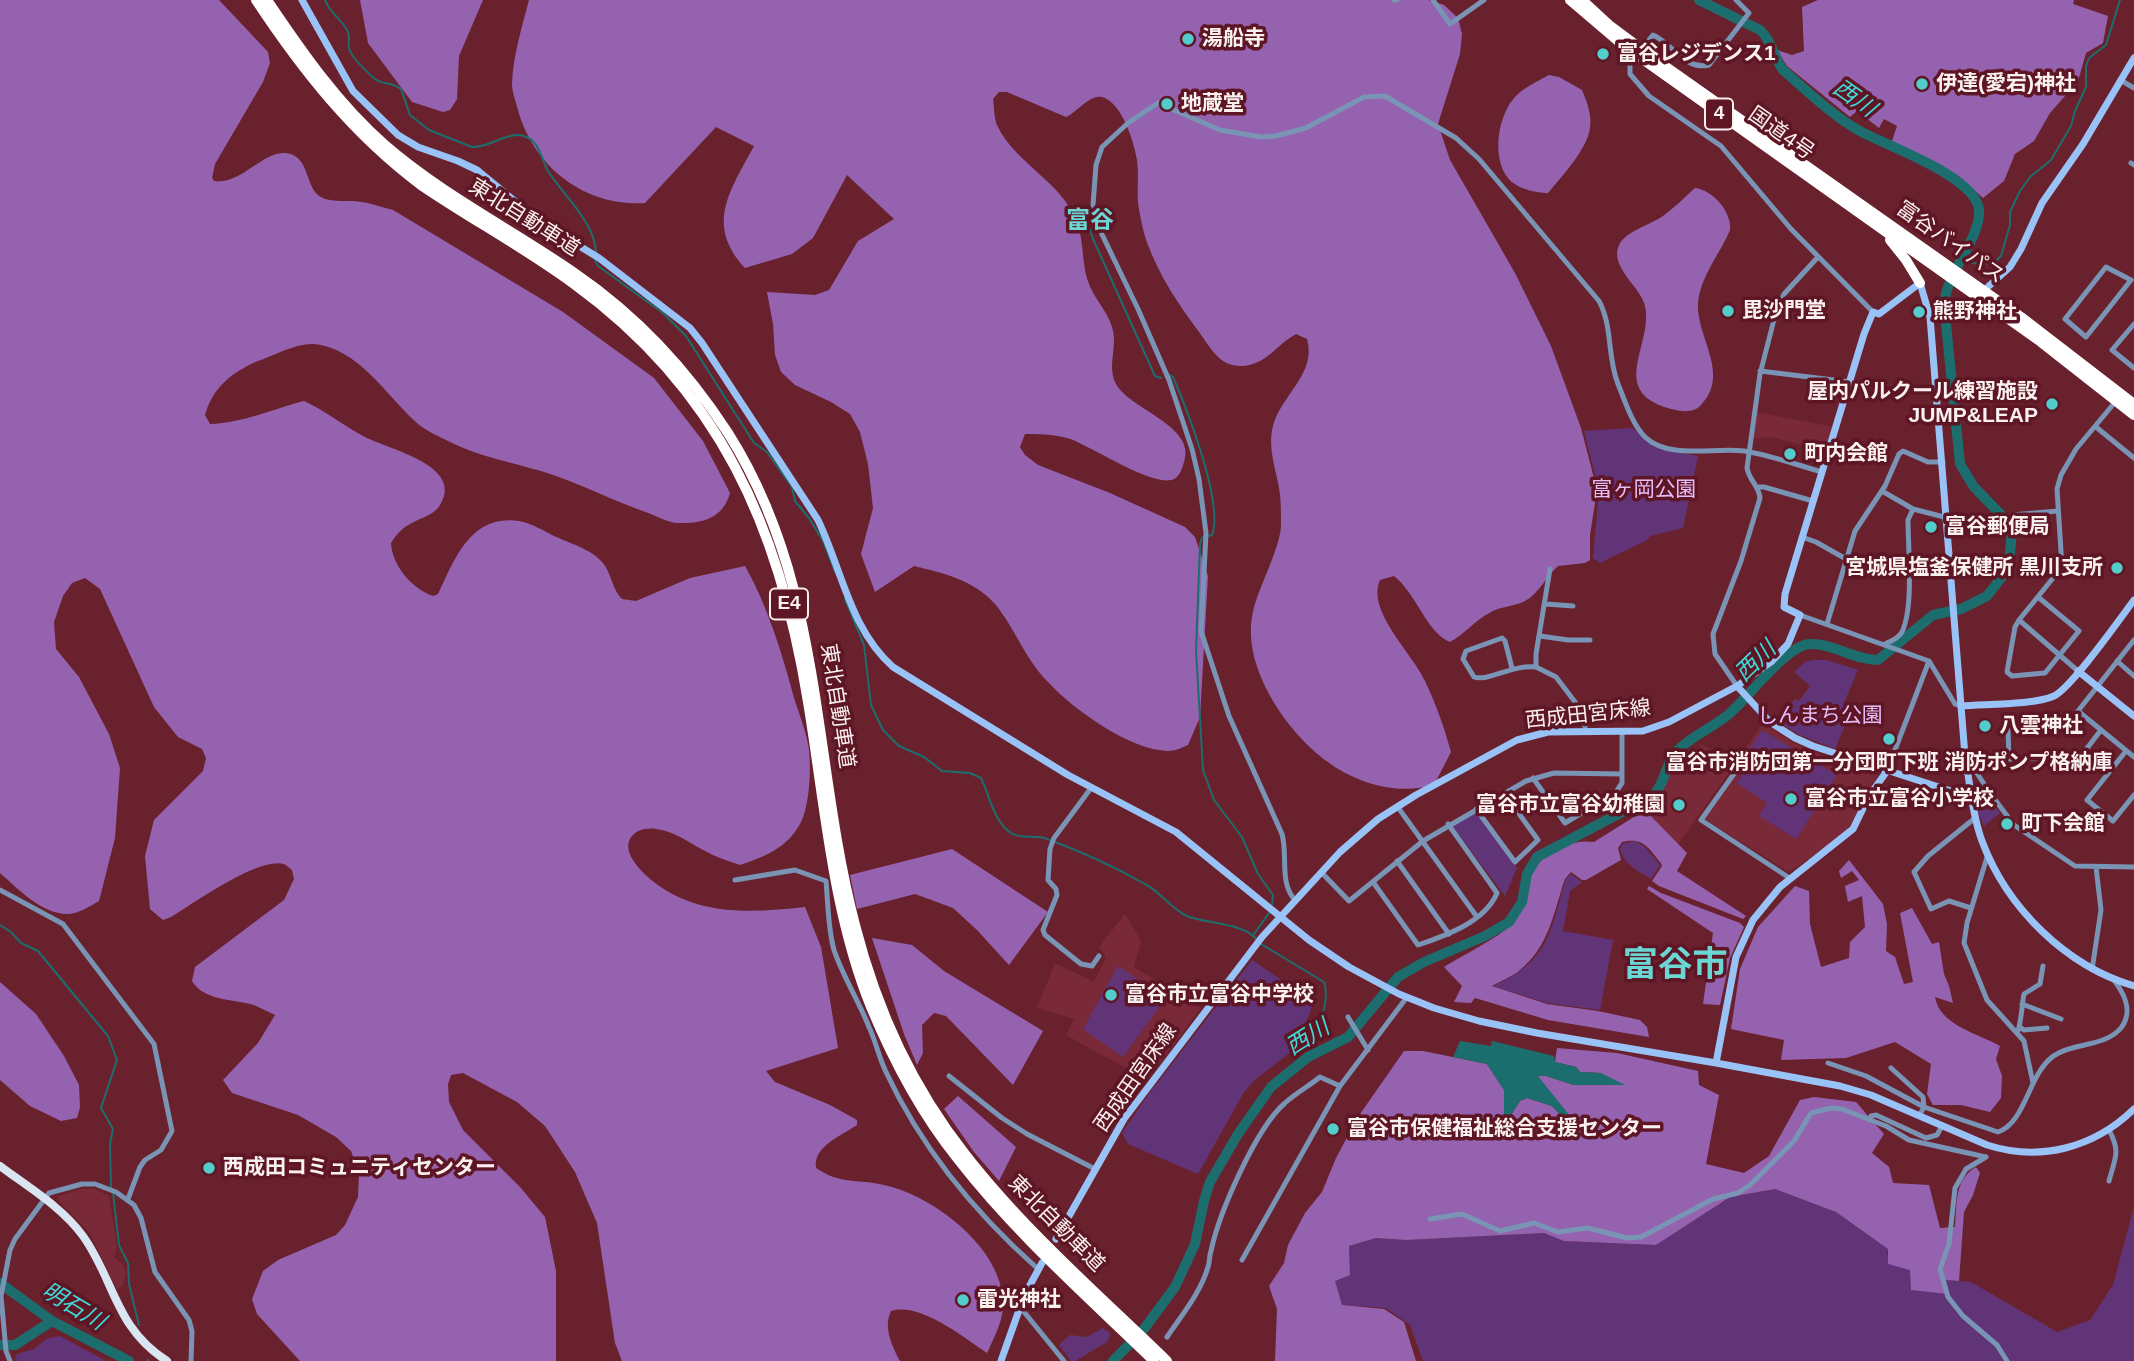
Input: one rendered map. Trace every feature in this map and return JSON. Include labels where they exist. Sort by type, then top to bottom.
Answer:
[{"type":"highway","name":"東北自動車道","points":[[256,0],[311,79],[358,132],[421,185],[573,283],[608,310],[668,369],[713,428],[749,492],[783,580],[801,660],[840,901],[859,972],[884,1035],[918,1101],[956,1158],[1009,1218],[1126,1327]]},
{"type":"highway","name":"東北自動車道","points":[[268,0],[330,88],[384,144],[450,194],[539,249],[614,302],[676,363],[730,436],[760,492],[792,576],[813,670],[850,907],[867,969],[892,1032],[921,1088],[963,1152],[1021,1218],[1126,1327],[1145,1346],[1167,1361]]},
{"type":"highway","name":"国道4号","points":[[1570,0],[1602,29],[1875,219]]},
{"type":"highway","name":"国道4号","points":[[1582,0],[1638,52]]},
{"type":"highway","name":"富谷バイパス","points":[[1875,219],[1981,294],[2054,341],[2134,404]]},
{"type":"highway","points":[[1875,219],[1920,283]]},
{"type":"highway","name":"富谷バイパス","points":[[1981,294],[2134,415]]},
{"type":"highway","name":"東北自動車道","points":[[1145,1346],[1154,1361]]},
{"type":"main road","points":[[0,1166],[44,1198],[82,1235],[91,1248],[124,1318],[136,1335],[167,1361]]},
{"type":"street","points":[[302,0],[349,85],[361,101],[398,135],[418,147],[477,170],[540,222],[596,256],[697,334],[818,520],[830,544],[861,628],[884,659],[905,676],[1091,788],[1189,841],[1279,917],[1329,954],[1374,981],[1457,1016],[1537,1033],[1840,1086],[1871,1095],[1996,1148],[2024,1152],[2065,1149],[2085,1143],[2109,1130],[2134,1109]]},
{"type":"street","points":[[1433,0],[1450,24],[1485,0]]},
{"type":"street","points":[[1736,0],[1749,13],[1709,65],[1702,67],[1691,64],[1657,36],[1650,36],[1629,69],[1636,82],[1649,96],[1721,146],[1774,210],[1873,312],[1879,314],[1920,283],[1933,316],[1965,756],[1975,818],[1988,854],[2008,891],[2024,912],[2052,939],[2092,970],[2134,986]]},
{"type":"street","points":[[1933,316],[1954,315],[2004,273],[2016,258],[2042,203],[2083,144],[2134,58]]},
{"type":"street","points":[[2122,81],[2134,88]]},
{"type":"street","points":[[1294,900],[1286,885],[1286,846],[1282,834],[1229,716],[1201,631],[1206,533],[1199,479],[1169,380],[1097,224],[1093,205],[1096,165],[1102,147],[1128,123],[1158,103],[1220,130],[1261,137],[1276,136],[1306,128],[1364,97],[1385,96],[1396,101],[1468,148],[1599,301],[1608,321],[1615,375],[1631,414],[1645,437],[1672,449],[1748,452],[1822,472]]},
{"type":"street","points":[[1818,257],[1780,299],[1760,371],[1748,452],[1748,473],[1760,498],[1713,634],[1715,653],[1750,703],[1770,722],[1795,738],[1813,747],[1963,795],[1990,793]]},
{"type":"street","points":[[2106,267],[2133,279],[2086,337],[2065,319],[2106,267]]},
{"type":"street","points":[[1873,312],[1802,537],[1783,603],[1787,609],[1929,661],[1955,704],[1962,706],[2050,698],[2060,692],[2134,600]]},
{"type":"street","points":[[2134,324],[2112,350],[2134,368]]},
{"type":"street","points":[[1760,371],[1850,382]]},
{"type":"street","points":[[2038,597],[2079,631],[2045,673],[2012,676],[2007,672],[2015,627],[2019,620],[2062,567],[2057,489],[2066,463],[2116,401]]},
{"type":"street","points":[[2096,427],[2134,458]]},
{"type":"street","points":[[1827,624],[1855,531],[1882,491],[1899,454],[1903,452],[1928,462],[1943,462]]},
{"type":"street","points":[[1757,487],[1813,501]]},
{"type":"street","points":[[1882,491],[1913,509],[1948,518]]},
{"type":"street","points":[[1887,645],[1901,634],[1904,625],[1908,601],[1908,520],[1913,509]]},
{"type":"street","points":[[2012,515],[2058,511]]},
{"type":"street","points":[[1802,537],[1846,559]]},
{"type":"street","points":[[1536,667],[1550,569]]},
{"type":"street","points":[[1546,604],[1573,606]]},
{"type":"street","name":"西成田宮床線","points":[[1056,1239],[1124,1119],[1262,937],[1321,872],[1369,827],[1397,806],[1517,740],[1548,732],[1643,731],[1669,722],[1739,689],[1781,653],[1794,634],[1800,615]]},
{"type":"street","points":[[2019,620],[2134,716]]},
{"type":"street","points":[[1540,636],[1590,640]]},
{"type":"street","points":[[1512,668],[1502,638],[1466,651],[1463,659],[1474,677],[1480,679],[1522,665],[1536,667],[1556,677],[1586,715],[1584,732]]},
{"type":"street","points":[[2101,730],[2081,756],[2009,759],[2008,728],[2064,725],[2134,640]]},
{"type":"street","points":[[1716,1063],[1733,969],[1745,935],[1780,887],[1853,829],[1869,796],[1887,771],[1929,661]]},
{"type":"street","points":[[2117,661],[2134,676]]},
{"type":"street","points":[[2078,711],[2134,757]]},
{"type":"street","points":[[1533,778],[1564,823],[1616,792],[1622,783],[1622,733]]},
{"type":"street","points":[[2126,751],[2087,800],[2113,821],[2134,795]]},
{"type":"street","points":[[1965,756],[2014,825],[2061,858],[2075,866],[2134,867]]},
{"type":"street","points":[[1741,764],[1702,820],[1791,879]]},
{"type":"street","points":[[1321,872],[1349,901],[1397,861],[1448,824],[1533,778],[1554,773],[1622,774]]},
{"type":"street","points":[[1091,788],[1053,841],[1048,880],[1056,889],[1057,895],[1043,930],[1045,935],[1081,964],[1092,966],[1099,956]]},
{"type":"street","points":[[1476,809],[1515,862],[1538,840],[1504,793]]},
{"type":"street","points":[[1397,806],[1477,918]]},
{"type":"street","points":[[1971,908],[1949,901],[1931,909],[1914,872],[1928,856],[1975,818]]},
{"type":"street","points":[[1373,881],[1418,945],[1449,934],[1477,918],[1497,893],[1448,824]]},
{"type":"street","points":[[1988,854],[1963,937],[1964,943],[1987,1000],[2019,1030],[2047,1028]]},
{"type":"street","points":[[1397,861],[1449,934]]},
{"type":"street","points":[[2092,970],[2101,910],[2096,867]]},
{"type":"street","points":[[735,880],[795,870],[826,881],[836,948],[870,1028],[884,1070],[908,1115],[930,1150],[961,1188],[994,1225],[1040,1266],[1020,1307],[1001,1361]]},
{"type":"street","points":[[0,890],[63,924],[153,1044],[172,1131],[161,1150],[145,1160],[140,1167],[128,1199]]},
{"type":"street","points":[[2032,1083],[2026,1049],[2019,1030],[2019,1018],[2026,991],[2040,984],[2043,967]]},
{"type":"street","points":[[1828,1063],[1851,1069],[1924,1107],[1998,1132],[2011,1126],[2044,1065],[2059,1053],[2104,1038],[2120,1029],[2128,1014],[2127,1004],[2125,995],[2113,979]]},
{"type":"street","points":[[1242,1260],[1339,1086],[1368,1050],[1403,995]]},
{"type":"street","points":[[2022,1004],[2061,1019]]},
{"type":"street","points":[[1348,1017],[1368,1050]]},
{"type":"street","points":[[1891,1068],[1923,1097],[1924,1107],[1919,1115]]},
{"type":"street","points":[[948,1076],[1010,1123],[1095,1169]]},
{"type":"street","points":[[1167,1337],[1208,1268],[1211,1250],[1226,1207],[1244,1165],[1261,1136],[1284,1104],[1320,1077],[1339,1086]]},
{"type":"street","points":[[1430,1219],[1461,1214],[1500,1231],[1534,1223],[1558,1232],[1588,1228],[1627,1238],[1641,1237],[1713,1199],[1738,1193],[1751,1185],[1794,1141],[1811,1113],[1831,1108],[1842,1109],[1886,1126],[1909,1140],[1986,1157],[1966,1169],[1955,1188],[1949,1244],[1940,1269],[1948,1297],[1963,1316],[1997,1345],[2007,1361]]},
{"type":"street","points":[[1870,1120],[1871,1116],[1876,1115],[1926,1138],[1937,1135],[1942,1126]]},
{"type":"street","points":[[2109,1130],[2117,1146],[2109,1181]]},
{"type":"street","points":[[10,1361],[6,1351],[1,1296],[10,1250],[15,1239],[49,1193],[82,1184],[95,1184],[112,1190],[134,1205],[141,1218],[155,1272],[189,1320],[192,1331],[191,1361]]},
{"type":"street","points":[[1020,1307],[1064,1361]]},
{"type":"shaded area","points":[[0,0],[219,0],[268,52],[270,63],[263,82],[215,164],[212,178],[214,181],[233,178],[274,155],[283,153],[297,157],[315,192],[324,199],[355,201],[393,210],[563,312],[654,378],[703,441],[730,493],[722,509],[710,518],[676,523],[567,480],[460,447],[422,427],[374,378],[346,355],[314,344],[300,345],[240,370],[218,389],[205,415],[210,424],[222,423],[304,401],[365,437],[421,461],[434,470],[443,481],[445,493],[438,508],[404,528],[391,543],[395,560],[404,575],[418,588],[433,596],[438,594],[458,553],[467,541],[488,524],[502,521],[528,523],[592,553],[605,566],[622,599],[636,601],[690,578],[745,566],[774,630],[807,738],[810,773],[808,796],[800,824],[782,845],[766,855],[740,865],[709,853],[676,835],[656,829],[642,830],[632,836],[628,846],[629,853],[638,867],[665,890],[702,905],[746,911],[805,907],[821,947],[838,1048],[766,1071],[775,1082],[830,1105],[857,1120],[857,1125],[823,1148],[816,1160],[816,1168],[834,1177],[907,1192],[945,1214],[979,1245],[1000,1282],[1003,1302],[1000,1322],[987,1353],[928,1316],[902,1310],[891,1311],[888,1323],[892,1343],[900,1361],[622,1361],[615,1343],[597,1223],[575,1172],[545,1126],[517,1102],[463,1073],[451,1075],[448,1084],[449,1102],[463,1130],[520,1187],[545,1217],[556,1271],[556,1361],[300,1361],[257,1314],[252,1299],[263,1271],[278,1260],[336,1235],[345,1225],[358,1197],[359,1174],[351,1151],[336,1137],[298,1115],[232,1093],[223,1080],[258,1043],[275,1015],[254,1005],[211,996],[197,988],[192,981],[195,967],[284,900],[294,879],[292,870],[284,864],[259,867],[163,920],[150,909],[145,856],[154,820],[203,771],[206,758],[202,749],[178,737],[154,707],[100,589],[85,578],[72,583],[63,596],[54,622],[56,649],[79,677],[109,734],[120,768],[115,838],[99,901],[75,913],[58,913],[30,899],[0,873]]},
{"type":"shaded area","points":[[360,0],[483,0],[459,56],[457,99],[450,110],[443,112],[412,102],[368,43]]},
{"type":"shaded area","points":[[529,0],[1428,0],[1444,5],[1458,18],[1462,34],[1460,54],[1438,124],[1450,160],[1515,273],[1551,346],[1581,428],[1597,490],[1590,535],[1590,560],[1558,566],[1527,600],[1491,612],[1450,642],[1428,622],[1402,583],[1394,576],[1380,580],[1377,592],[1379,605],[1425,681],[1451,752],[1434,785],[1404,789],[1359,780],[1320,756],[1292,728],[1268,692],[1253,652],[1251,632],[1253,612],[1277,546],[1281,526],[1280,494],[1271,435],[1277,415],[1303,374],[1309,352],[1307,339],[1296,334],[1265,358],[1251,365],[1235,365],[1222,360],[1177,301],[1153,257],[1139,208],[1135,152],[1130,133],[1115,106],[1109,100],[1097,97],[1066,117],[1007,92],[999,92],[993,99],[994,112],[1004,137],[1056,190],[1073,213],[1089,284],[1113,331],[1112,371],[1116,384],[1134,402],[1172,428],[1181,438],[1185,449],[1179,474],[1174,479],[1165,480],[1137,472],[1062,437],[1025,434],[1020,447],[1025,455],[1038,465],[1110,493],[1185,527],[1195,537],[1208,576],[1200,717],[1188,745],[1176,750],[1153,749],[1120,736],[1073,705],[1049,683],[1034,665],[995,604],[968,583],[914,566],[875,592],[861,554],[873,508],[868,464],[860,432],[850,414],[795,385],[781,372],[775,355],[767,292],[815,295],[829,290],[858,241],[894,219],[847,175],[813,238],[792,254],[745,268],[726,237],[724,222],[730,193],[754,146],[716,127],[645,203],[623,203],[583,191],[565,180],[536,150],[514,97],[514,63]]},
{"type":"shaded area","points":[[1818,0],[2074,0],[2073,4],[2108,16],[2103,43],[2086,53],[2078,81],[2050,113],[2034,141],[2015,154],[2004,181],[1983,198],[1956,174],[1892,141],[1897,126],[1884,119],[1879,128],[1857,111],[1850,117],[1787,66],[1777,50],[1792,55],[1804,51],[1802,7]]},
{"type":"shaded area","points":[[1549,75],[1559,77],[1582,90],[1589,109],[1590,123],[1588,136],[1579,154],[1548,193],[1526,189],[1511,182],[1503,169],[1498,148],[1501,124],[1510,104],[1523,90]]},
{"type":"shaded area","points":[[1695,188],[1715,197],[1725,209],[1730,230],[1706,275],[1698,303],[1713,368],[1713,381],[1709,393],[1699,407],[1682,411],[1654,403],[1642,393],[1637,381],[1646,321],[1645,306],[1622,269],[1617,253],[1622,240],[1663,216]]},
{"type":"shaded area","points":[[1756,412],[1834,427],[1826,451],[1772,437],[1753,439]]},
{"type":"shaded area","name":"富谷市立富谷小学校","points":[[1763,723],[1793,743],[1826,757],[1876,772],[1877,777],[1850,827],[1789,872],[1705,819],[1744,764],[1738,759]]},
{"type":"shaded area","name":"富谷市立富谷幼稚園","points":[[1702,744],[1733,767],[1678,844],[1645,810],[1662,793],[1669,776],[1677,766]]},
{"type":"shaded area","points":[[1645,810],[1687,853],[1677,871],[1746,916],[1743,919],[1659,886],[1652,881],[1662,866],[1653,853],[1641,842],[1622,842],[1618,848],[1621,860],[1586,880],[1571,872],[1565,879],[1549,928],[1538,950],[1517,972],[1492,986],[1547,1004],[1640,1020],[1647,1027],[1649,1037],[1548,1020],[1475,998],[1471,1003],[1454,1002],[1462,986],[1444,967],[1512,924],[1524,903],[1537,865],[1568,845],[1594,842]]},
{"type":"shaded area","points":[[952,849],[1048,912],[1009,965],[953,908],[915,894],[857,909],[850,875]]},
{"type":"shaded area","points":[[1849,860],[1883,904],[1887,924],[1886,951],[1895,957],[1904,984],[1913,982],[1900,913],[1912,908],[1932,944],[1939,942],[1944,974],[1953,1003],[1935,997],[1938,1007],[1961,1028],[2000,1046],[1996,1059],[2002,1076],[2001,1098],[1990,1112],[1961,1105],[1933,1105],[1927,1094],[1931,1064],[1895,1042],[1846,1058],[1781,1060],[1784,1040],[1731,1029],[1740,969],[1758,927],[1795,886],[1809,891],[1810,924],[1821,967],[1849,958],[1850,942],[1865,927],[1862,896],[1848,902],[1845,886],[1859,880],[1852,871],[1841,878],[1839,871]]},
{"type":"shaded area","points":[[1649,886],[1744,927],[1730,958],[1720,1005],[1703,1004],[1713,933],[1647,889]]},
{"type":"shaded area","name":"富谷市立富谷中学校","points":[[1125,914],[1141,941],[1134,967],[1201,1008],[1147,1080],[1066,1035],[1074,1019],[1037,1008],[1055,963],[1094,982],[1106,957],[1099,947]]},
{"type":"shaded area","points":[[872,938],[912,945],[944,971],[1043,1031],[1013,1085],[946,1016],[934,1013],[922,1025],[923,1053],[917,1065]]},
{"type":"shaded area","points":[[0,982],[36,1014],[64,1056],[79,1085],[80,1107],[77,1118],[61,1121],[30,1106],[0,1080]]},
{"type":"shaded area","points":[[1557,1048],[1617,1053],[1698,1071],[1699,1085],[1719,1095],[1706,1164],[1744,1173],[1769,1156],[1800,1100],[1814,1097],[1856,1102],[1884,1134],[1872,1153],[1889,1167],[1893,1183],[1929,1185],[1940,1228],[1955,1227],[1960,1186],[1969,1172],[1976,1167],[1980,1173],[1964,1212],[1959,1281],[1945,1280],[1948,1294],[1911,1290],[1910,1270],[1888,1264],[1888,1249],[1836,1212],[1775,1189],[1730,1197],[1656,1245],[1564,1241],[1544,1233],[1406,1240],[1376,1238],[1349,1246],[1350,1275],[1335,1281],[1342,1305],[1384,1309],[1404,1322],[1416,1361],[1275,1361],[1277,1309],[1269,1286],[1284,1263],[1288,1245],[1305,1213],[1322,1192],[1358,1117],[1404,1051],[1423,1051],[1487,1064],[1504,1090],[1505,1124],[1520,1101],[1527,1098],[1552,1106],[1569,1124],[1573,1120],[1537,1076],[1546,1076],[1574,1085],[1601,1073],[1580,1072],[1576,1067],[1555,1062]]},
{"type":"shaded area","points":[[958,1096],[1016,1147],[999,1181],[974,1152],[944,1109]]},
{"type":"shaded area","points":[[81,1189],[95,1189],[109,1196],[117,1247],[114,1257],[126,1271],[123,1285],[117,1289],[90,1233],[58,1200],[59,1196]]},
{"type":"green space","name":"富ヶ岡公園","points":[[1632,428],[1660,449],[1698,456],[1683,528],[1650,536],[1600,563],[1593,558],[1599,491],[1584,431]]},
{"type":"green space","name":"しんまち公園","points":[[1827,660],[1858,670],[1843,705],[1852,709],[1835,749],[1800,735],[1778,722],[1795,699],[1799,701],[1810,686],[1794,672],[1805,662]]},
{"type":"green space","points":[[1762,730],[1837,775],[1796,839],[1759,816],[1767,803],[1737,783],[1750,763],[1743,758]]},
{"type":"green space","points":[[1979,799],[1991,801],[2000,813],[1984,826],[1976,808]]},
{"type":"green space","points":[[1476,811],[1517,868],[1505,896],[1453,827],[1453,824]]},
{"type":"green space","points":[[1634,841],[1644,846],[1660,865],[1651,879],[1632,867],[1622,855],[1622,844]]},
{"type":"green space","points":[[1571,874],[1582,882],[1570,891],[1563,931],[1613,940],[1600,1010],[1547,1003],[1493,986],[1512,976],[1537,955],[1550,930],[1566,879]]},
{"type":"green space","points":[[1252,960],[1314,1002],[1296,1048],[1256,1079],[1244,1092],[1198,1174],[1128,1144],[1122,1133]]},
{"type":"green space","points":[[1118,966],[1166,998],[1123,1057],[1083,1029]]},
{"type":"green space","points":[[1775,1189],[1836,1212],[1888,1249],[1887,1255],[1910,1270],[1944,1280],[1971,1282],[2057,1332],[2090,1320],[2113,1285],[2134,1207],[2134,1361],[1423,1361],[1410,1325],[1386,1308],[1342,1305],[1334,1281],[1350,1275],[1349,1246],[1376,1238],[1406,1240],[1544,1233],[1564,1241],[1656,1245],[1730,1197]]},
{"type":"green space","points":[[1103,1328],[1111,1334],[1107,1342],[1075,1361],[1071,1361],[1059,1345],[1070,1335],[1087,1337]]},
{"type":"green space","points":[[60,1336],[106,1361],[15,1359],[17,1354],[34,1349],[46,1339]]},
{"type":"water","points":[[1460,1041],[1491,1046],[1492,1041],[1554,1056],[1555,1062],[1576,1067],[1580,1072],[1601,1073],[1625,1085],[1574,1085],[1538,1076],[1573,1120],[1569,1124],[1552,1106],[1527,1098],[1520,1101],[1504,1125],[1504,1090],[1487,1064],[1453,1057]]},
{"type":"waterway","points":[[325,0],[348,32],[349,49],[357,61],[375,79],[401,89],[410,115],[429,130],[472,147],[518,135],[534,142],[548,171],[585,221],[595,243],[596,255]]},
{"type":"waterway","name":"西川","points":[[1113,1361],[1144,1329],[1175,1287],[1195,1244],[1210,1182],[1238,1134],[1271,1087],[1308,1057],[1348,1037],[1398,977],[1509,922],[1522,902],[1527,874],[1537,857],[1654,795],[1676,752],[1729,714],[1789,654],[1800,647],[1818,644],[1878,660],[1933,615],[1961,609],[1987,596],[2002,577],[2010,554],[2012,531],[2010,524],[1974,487],[1960,464],[1944,304],[1951,280],[1975,232],[1979,210],[1974,197],[1947,174],[1858,130],[1838,117],[1783,70],[1760,30],[1699,0]]},
{"type":"waterway","points":[[1997,260],[2001,256],[2010,225],[2010,212],[2020,191],[2030,177],[2051,160],[2071,126],[2086,87],[2086,66],[2089,58],[2106,45],[2120,0]]},
{"type":"waterway","points":[[1082,207],[1093,239],[1155,376],[1161,378]]},
{"type":"waterway","points":[[595,260],[598,266],[663,313],[686,336],[754,443],[767,452],[792,487],[795,501],[823,541],[836,574]]},
{"type":"waterway","points":[[1960,260],[1978,264],[1989,263]]},
{"type":"waterway","points":[[1169,375],[1173,377],[1195,433],[1213,502],[1212,535],[1202,538],[1200,544],[1196,651],[1203,770],[1214,800],[1242,837],[1258,874],[1273,895],[1272,904]]},
{"type":"waterway","points":[[845,599],[864,645],[871,705],[883,730],[899,746],[924,757],[942,771],[970,773],[981,778],[996,815],[1011,833],[1043,838],[1085,854],[1151,887],[1187,916],[1244,930],[1257,940]]},
{"type":"waterway","points":[[1254,934],[1269,913]]},
{"type":"waterway","points":[[0,925],[21,943],[38,951],[108,1036],[117,1060],[101,1108],[113,1129],[110,1144],[111,1188]]},
{"type":"waterway","points":[[1261,944],[1324,982],[1324,1010],[1308,1057]]},
{"type":"waterway","points":[[113,1193],[119,1245],[128,1263],[129,1284],[139,1325]]},
{"type":"waterway","name":"明石川","points":[[0,1283],[52,1321],[129,1361]]},
{"type":"waterway","points":[[0,1345],[15,1345],[52,1321]]},
{"type":"place","name":"湯船寺","points":[[1188,39]]},
{"type":"place","name":"富谷レジデンス1","points":[[1603,54]]},
{"type":"place","name":"伊達(愛宕)神社","points":[[1922,84]]},
{"type":"place","name":"地蔵堂","points":[[1167,104]]},
{"type":"place","name":"毘沙門堂","points":[[1728,311]]},
{"type":"place","name":"熊野神社","points":[[1919,312]]},
{"type":"place","name":"屋内パルクール練習施設 JUMP&LEAP","points":[[2052,404]]},
{"type":"place","name":"町内会館","points":[[1790,454]]},
{"type":"place","name":"富谷郵便局","points":[[1931,527]]},
{"type":"place","name":"宮城県塩釜保健所 黒川支所","points":[[2117,568]]},
{"type":"place","name":"八雲神社","points":[[1985,726]]},
{"type":"place","name":"富谷市消防団第一分団町下班 消防ポンプ格納庫","points":[[1889,739]]},
{"type":"place","name":"富谷市立富谷小学校","points":[[1791,799]]},
{"type":"place","name":"富谷市立富谷幼稚園","points":[[1679,805]]},
{"type":"place","name":"町下会館","points":[[2007,824]]},
{"type":"place","name":"富谷市立富谷中学校","points":[[1111,995]]},
{"type":"place","name":"富谷市保健福祉総合支援センター","points":[[1333,1129]]},
{"type":"place","name":"西成田コミュニティセンター","points":[[209,1168]]},
{"type":"place","name":"雷光神社","points":[[963,1300]]},
{"type":"district","name":"富谷","points":[[1090,221]]},
{"type":"district","name":"富谷市","points":[[1675,966]]}]
